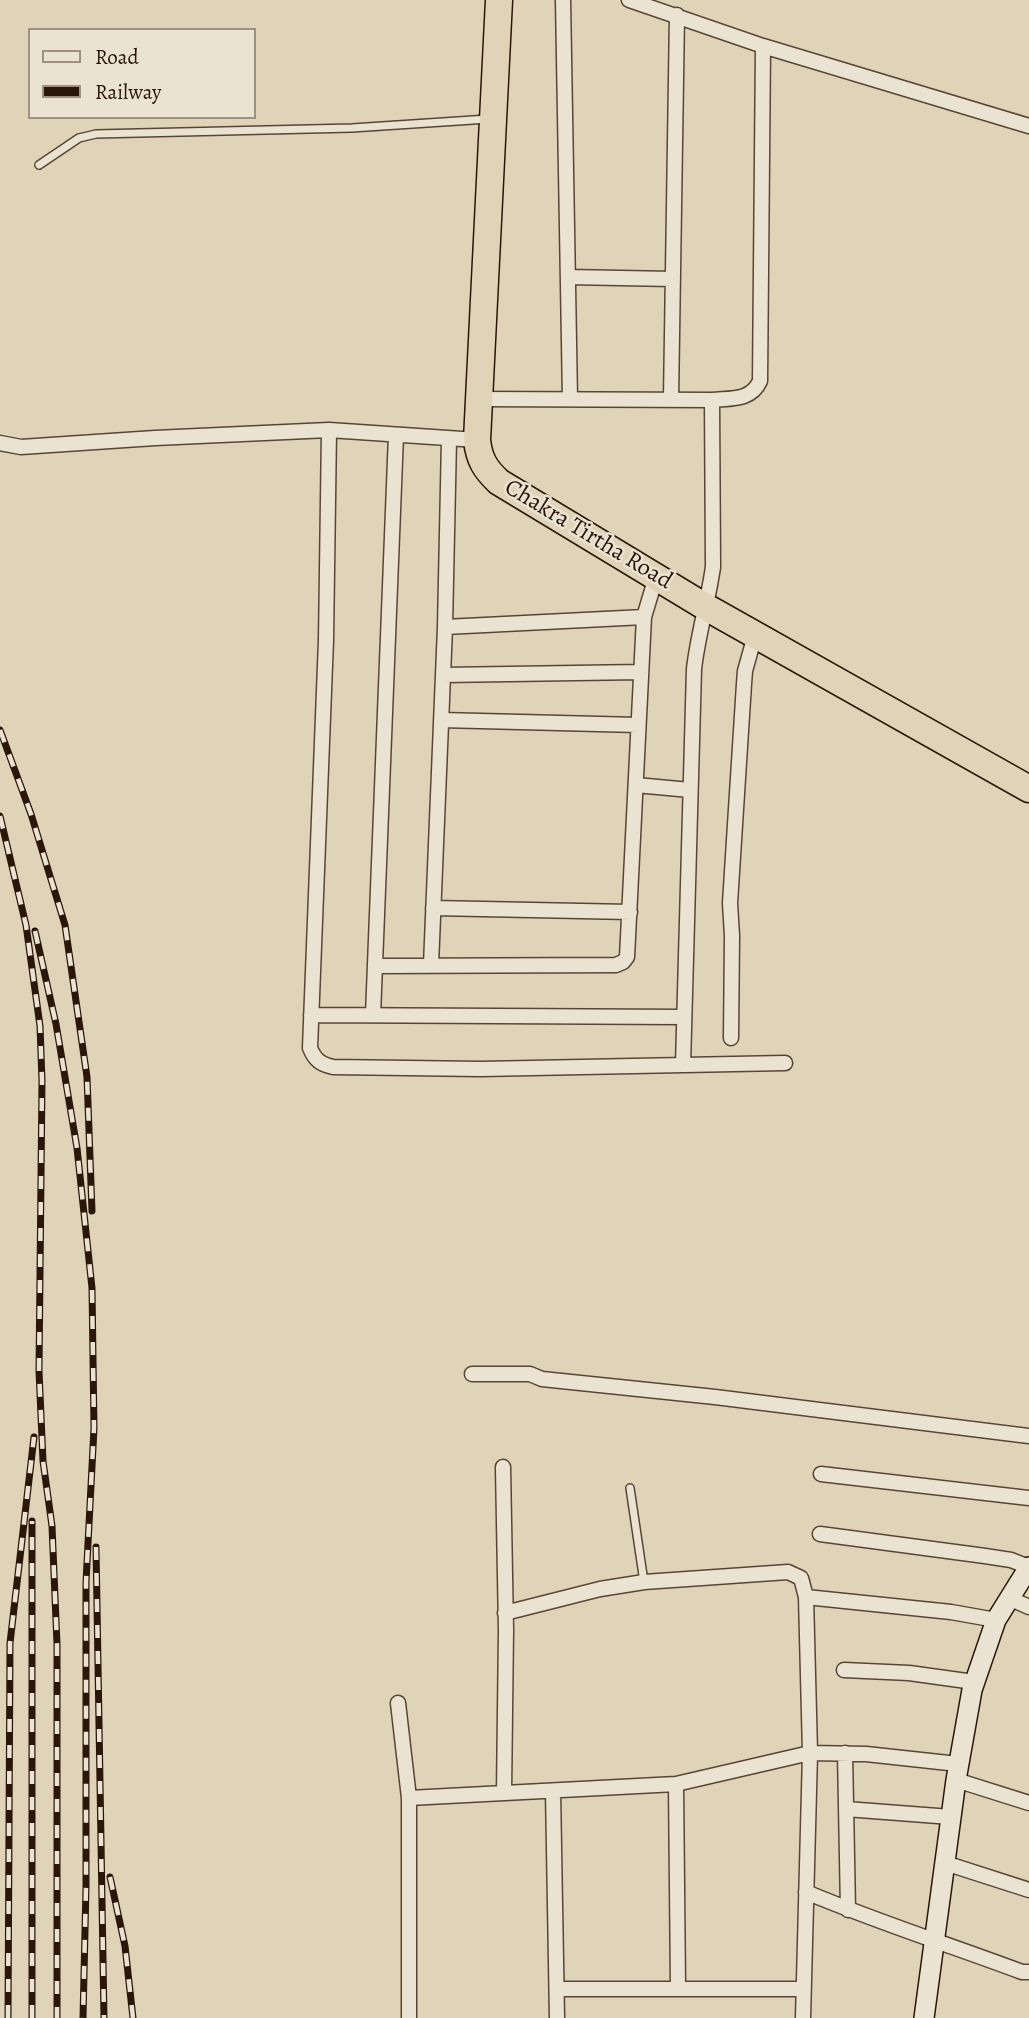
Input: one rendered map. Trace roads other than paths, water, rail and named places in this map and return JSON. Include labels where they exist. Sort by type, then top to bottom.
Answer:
[{"type":"highway","name":"Chakra Tirtha Road","points":[[499,0],[477,440],[478,455],[485,469],[499,482],[704,606],[1029,789]]},
{"type":"main road","points":[[924,2018],[957,1772],[974,1682],[996,1620],[1029,1567]]},
{"type":"street","points":[[563,0],[570,399]]},
{"type":"street","points":[[629,0],[763,46],[1029,126]]},
{"type":"street","points":[[671,399],[677,15]]},
{"type":"street","points":[[479,398],[712,400],[746,396],[756,390],[760,381],[763,46]]},
{"type":"street","points":[[568,277],[673,279]]},
{"type":"street","points":[[683,1065],[694,669],[697,639],[713,567],[712,400]]},
{"type":"street","points":[[0,443],[21,447],[329,430],[477,440]]},
{"type":"street","points":[[329,430],[326,640],[310,1048],[315,1058],[323,1065],[333,1067],[481,1069],[785,1063]]},
{"type":"street","points":[[373,1015],[396,435]]},
{"type":"street","points":[[431,965],[445,627],[449,439]]},
{"type":"street","points":[[375,965],[616,965],[627,957],[644,617],[656,577]]},
{"type":"street","points":[[445,627],[644,617]]},
{"type":"street","points":[[731,1038],[730,903],[744,684],[755,635]]},
{"type":"street","points":[[443,675],[641,672]]},
{"type":"street","points":[[441,720],[638,725]]},
{"type":"street","points":[[636,785],[690,790]]},
{"type":"street","points":[[433,908],[630,912]]},
{"type":"street","points":[[311,1015],[684,1017]]},
{"type":"street","points":[[472,1374],[530,1374],[542,1379],[715,1397],[1029,1436]]},
{"type":"street","points":[[503,1467],[504,1793]]},
{"type":"street","points":[[821,1474],[1029,1498]]},
{"type":"street","points":[[820,1534],[1011,1560],[1029,1567]]},
{"type":"street","points":[[505,1613],[600,1589],[644,1582],[788,1572],[801,1578],[806,1597],[810,1754],[803,2018]]},
{"type":"street","points":[[806,1597],[951,1612],[996,1620]]},
{"type":"street","points":[[1009,1598],[1029,1607]]},
{"type":"street","points":[[845,1670],[909,1673],[974,1682]]},
{"type":"street","points":[[398,1703],[409,1798],[410,2018]]},
{"type":"street","points":[[409,1798],[676,1784],[810,1754],[845,1754],[957,1772],[1029,1803]]},
{"type":"street","points":[[845,1754],[848,1910]]},
{"type":"street","points":[[676,1784],[678,1989]]},
{"type":"street","points":[[553,1791],[557,2018]]},
{"type":"street","points":[[846,1809],[951,1817]]},
{"type":"street","points":[[945,1863],[1029,1890]]},
{"type":"street","points":[[806,1892],[848,1910],[1022,1972],[1029,1972]]},
{"type":"street","points":[[557,1989],[803,1989]]},
{"type":"lane","points":[[39,165],[79,138],[96,134],[352,128],[493,119]]},
{"type":"lane","points":[[631,1488],[644,1582]]},
{"type":"railway","points":[[0,730],[31,814],[65,925],[87,1077],[92,1211]]},
{"type":"railway","points":[[0,816],[26,925],[40,1026],[42,1081],[39,1371],[43,1461],[52,1526],[57,1644],[57,2018]]},
{"type":"railway","points":[[35,931],[56,1024],[77,1148],[92,1288],[94,1428],[86,1582],[83,2018]]},
{"type":"railway","points":[[8,2018],[10,1643],[34,1437]]},
{"type":"railway","points":[[32,1521],[32,2018]]},
{"type":"railway","points":[[96,1547],[104,2018]]},
{"type":"railway","points":[[110,1877],[125,1946],[133,2018]]}]
